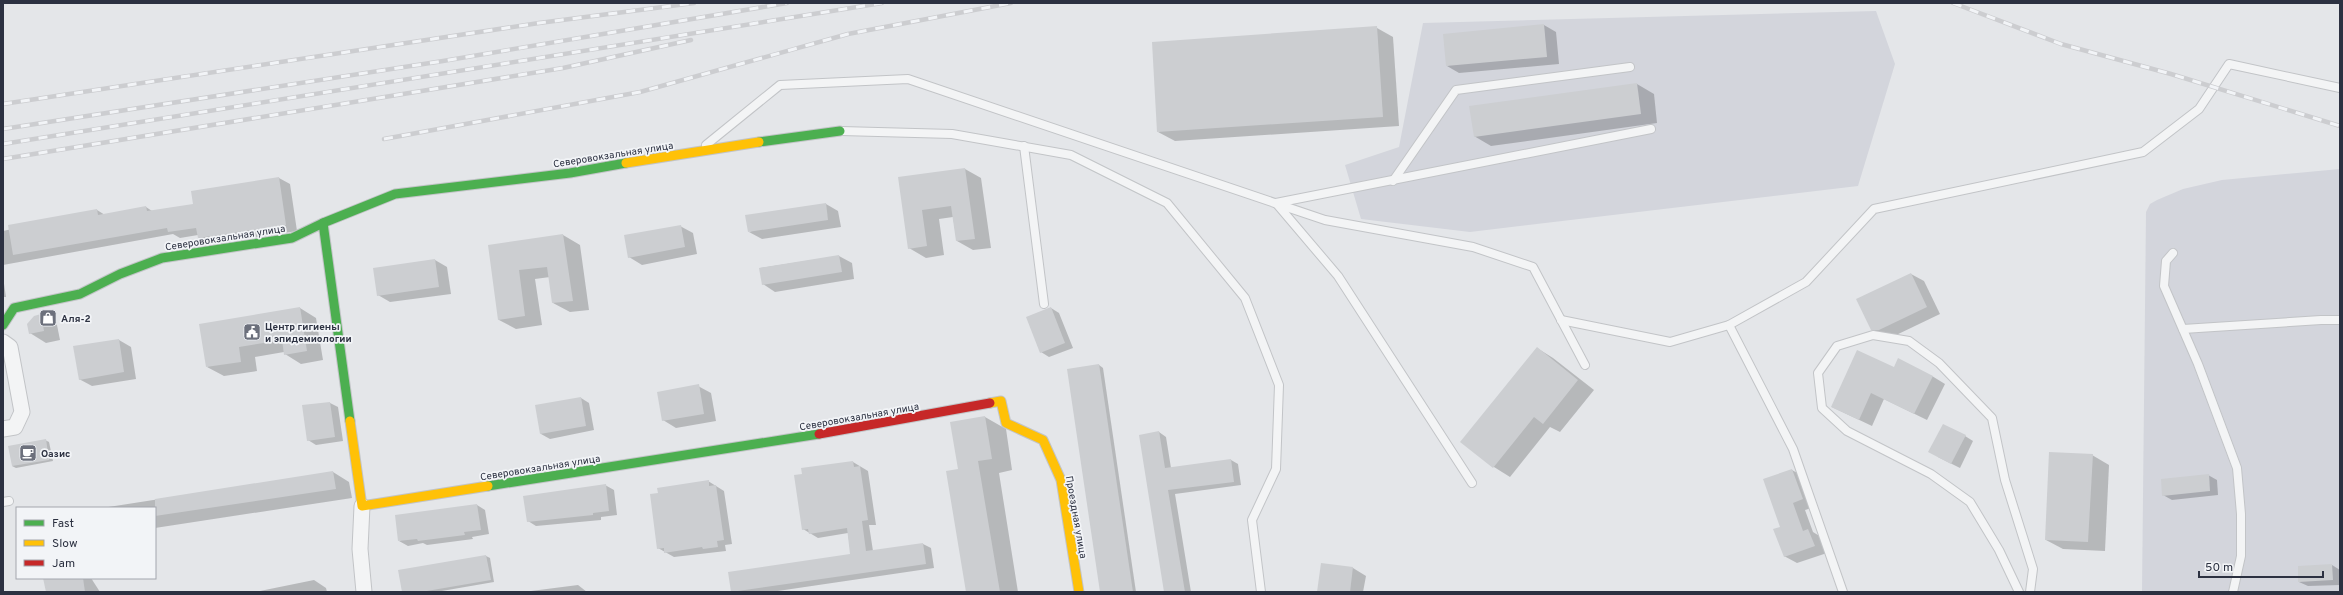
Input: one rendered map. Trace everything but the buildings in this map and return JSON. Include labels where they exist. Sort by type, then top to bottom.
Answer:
[{"type":"street","name":"Северовокзальная улица","points":[[3,325],[14,308],[80,294],[120,274],[162,258],[292,238],[395,194],[570,173],[698,151],[840,131]]},
{"type":"street","points":[[323,224],[362,506],[360,549],[364,592]]},
{"type":"street","points":[[3,342],[10,347],[22,412],[15,427],[3,429]]},
{"type":"street","name":"Северовокзальная улица","points":[[362,506],[779,442],[1001,401]]},
{"type":"street","name":"Проездная улица","points":[[1001,401],[1006,423],[1043,440],[1061,480],[1079,592]]},
{"type":"lane","points":[[1561,320],[1670,342],[1729,325],[1806,282],[1874,209],[2143,152],[2199,109],[2229,64],[2340,88]]},
{"type":"lane","points":[[1393,180],[1456,90],[1630,67]]},
{"type":"lane","points":[[698,151],[780,85],[908,79],[1325,220],[1473,247],[1533,267],[1585,365]]},
{"type":"lane","points":[[1276,204],[1651,130]]},
{"type":"lane","points":[[840,131],[952,134],[1071,154],[1166,203],[1244,298],[1279,384],[1276,469],[1252,520],[1261,592]]},
{"type":"lane","points":[[1024,146],[1044,304]]},
{"type":"lane","points":[[1276,204],[1338,276],[1472,483]]},
{"type":"lane","points":[[2173,253],[2166,261],[2164,286],[2198,364],[2237,468],[2241,514],[2241,556],[2233,592]]},
{"type":"lane","points":[[2183,329],[2340,320]]},
{"type":"lane","points":[[1729,325],[1793,449],[1843,592]]},
{"type":"lane","points":[[2019,592],[1999,550],[1970,502],[1930,474],[1847,431],[1822,408],[1818,373],[1837,346],[1873,335],[1909,341],[1939,363],[1992,418],[2005,480],[2033,569],[2030,592]]},
{"type":"shaded area","points":[[1876,11],[1895,64],[1858,186],[1470,232],[1361,219],[1345,165],[1399,147],[1423,23]]},
{"type":"shaded area","points":[[2340,169],[2340,592],[2142,592],[2146,212],[2150,204],[2183,189],[2222,180]]},
{"type":"railway","points":[[3,104],[539,23],[694,3]]},
{"type":"railway","points":[[3,129],[443,61],[787,3]]},
{"type":"railway","points":[[3,144],[882,3]]},
{"type":"railway","points":[[384,139],[640,92],[848,34],[1011,3]]},
{"type":"railway","points":[[1953,3],[2061,44],[2171,74],[2340,126]]},
{"type":"railway","points":[[3,159],[563,68],[691,40]]},
{"type":"traffic: fast","points":[[759,142],[840,131]]},
{"type":"traffic: fast","points":[[323,223],[395,194],[570,173],[626,163]]},
{"type":"traffic: fast","points":[[3,325],[14,308],[80,294],[120,274],[162,258],[292,238],[323,223],[350,421]]},
{"type":"traffic: fast","points":[[488,486],[819,434]]},
{"type":"traffic: slow","points":[[626,163],[759,142]]},
{"type":"traffic: slow","points":[[990,403],[1001,401],[1006,423],[1043,440],[1061,480],[1079,592]]},
{"type":"traffic: slow","points":[[350,421],[362,506],[488,486]]},
{"type":"traffic: jam","points":[[819,434],[990,403]]},
{"type":"place","name":"Аля-2","points":[[48,318]]},
{"type":"place","name":"Центр гигиены и эпидемиологии","points":[[252,332]]},
{"type":"place","name":"Оазис","points":[[28,453]]}]
